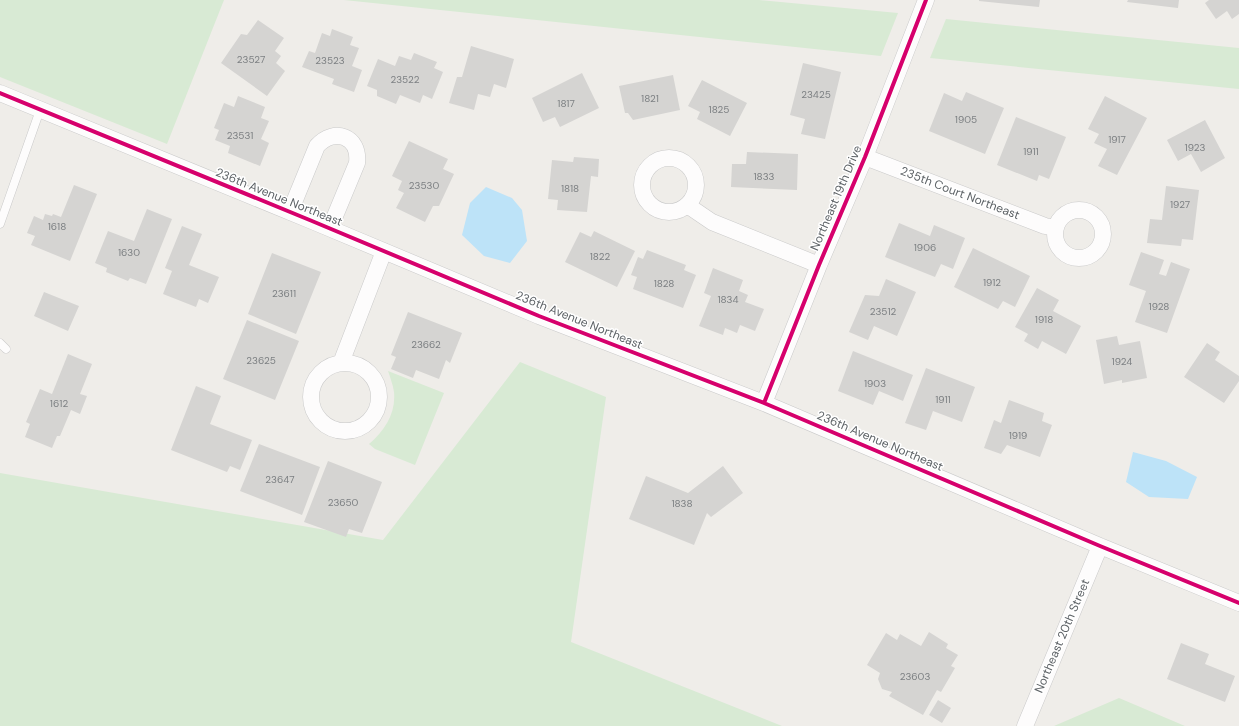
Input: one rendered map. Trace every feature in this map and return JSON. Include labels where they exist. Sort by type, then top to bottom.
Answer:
[{"type":"street","name":"Northeast 19th Drive","points":[[764,403],[819,265],[865,157],[926,0]]},
{"type":"street","name":"236th Avenue Northeast","points":[[0,93],[330,228],[539,316],[764,403],[1100,546],[1239,602]]},
{"type":"street","points":[[290,212],[317,146],[322,140],[329,136],[337,135],[345,137],[356,148],[358,155],[357,163],[330,228]]},
{"type":"street","name":"235th Court Northeast","points":[[865,157],[1045,226],[1056,228]]},
{"type":"street","points":[[687,205],[712,222],[819,265]]},
{"type":"street","points":[[341,363],[384,251]]},
{"type":"street","points":[[341,363],[352,363],[362,366],[370,373],[380,392],[380,403],[370,422],[361,428],[350,431],[340,431],[330,428],[321,421],[314,412],[311,402],[311,391],[321,372],[330,366],[341,363]]},
{"type":"street","name":"Northeast 20th Street","points":[[1025,726],[1100,546]]},
{"type":"lane","points":[[0,224],[40,110]]},
{"type":"green space","points":[[0,0],[224,0],[167,144],[0,77]]},
{"type":"green space","points":[[344,0],[759,0],[898,13],[881,56]]},
{"type":"green space","points":[[946,19],[1239,48],[1239,89],[930,58]]},
{"type":"green space","points":[[520,362],[606,397],[571,642],[782,726],[0,726],[0,473],[383,540]]},
{"type":"green space","points":[[388,371],[444,393],[415,465],[375,449],[369,444],[380,433],[388,421],[393,407],[394,392]]},
{"type":"green space","points":[[1119,698],[1185,726],[1054,726]]},
{"type":"water","points":[[486,187],[512,198],[522,210],[527,241],[510,263],[484,256],[462,235],[470,203]]},
{"type":"water","points":[[1133,452],[1166,461],[1197,477],[1188,499],[1149,497],[1126,482]]},
{"type":"building","points":[[979,0],[1040,0],[1039,7]]},
{"type":"building","points":[[1128,0],[1179,0],[1178,8],[1127,2]]},
{"type":"building","points":[[1209,0],[1239,0],[1239,14],[1232,19],[1227,11],[1216,19],[1205,3]]},
{"type":"building","points":[[258,20],[284,38],[275,51],[281,56],[276,63],[285,71],[267,96],[221,63],[241,34],[247,35]]},
{"type":"building","points":[[332,29],[353,37],[350,45],[359,48],[352,66],[362,70],[354,92],[332,84],[334,79],[302,67],[309,51],[315,53],[322,33],[330,36]]},
{"type":"building","points":[[471,46],[514,59],[506,88],[494,84],[490,97],[478,94],[474,110],[449,103],[457,77],[462,77]]},
{"type":"building","points":[[414,53],[437,62],[434,68],[443,72],[432,99],[423,95],[420,103],[400,95],[396,104],[377,96],[377,90],[367,86],[378,59],[395,66],[399,56],[411,60]]},
{"type":"building","points":[[803,63],[841,72],[825,139],[801,134],[805,119],[790,115]]},
{"type":"building","points":[[582,73],[599,108],[560,127],[555,117],[543,122],[532,98]]},
{"type":"building","points":[[673,75],[680,110],[633,120],[628,113],[625,113],[619,86]]},
{"type":"building","points":[[702,80],[747,103],[730,136],[697,119],[700,112],[688,106]]},
{"type":"building","points":[[966,92],[1004,108],[985,154],[929,131],[944,93],[962,101]]},
{"type":"building","points":[[238,96],[265,107],[261,118],[269,121],[261,139],[269,143],[260,166],[228,153],[230,146],[215,140],[219,130],[214,128],[224,103],[234,107]]},
{"type":"building","points":[[1105,96],[1147,118],[1117,175],[1098,166],[1107,149],[1094,143],[1099,134],[1088,129]]},
{"type":"building","points":[[1016,117],[1066,137],[1049,179],[1039,175],[1037,181],[997,165]]},
{"type":"building","points":[[1205,120],[1225,158],[1201,172],[1191,154],[1178,161],[1167,140]]},
{"type":"building","points":[[409,141],[448,159],[443,169],[454,174],[439,206],[433,206],[425,222],[396,208],[404,193],[398,190],[402,181],[392,176]]},
{"type":"building","points":[[747,152],[798,154],[797,190],[731,187],[732,164],[746,164]]},
{"type":"building","points":[[574,157],[599,159],[598,177],[591,176],[587,212],[557,210],[558,200],[548,199],[552,160],[573,162]]},
{"type":"building","points":[[74,185],[97,194],[70,261],[31,245],[35,236],[27,233],[34,216],[43,220],[45,214],[52,216],[53,214],[61,217]]},
{"type":"building","points":[[1166,186],[1199,190],[1193,240],[1182,239],[1181,246],[1147,243],[1150,219],[1162,220]]},
{"type":"building","points":[[147,209],[172,219],[146,284],[130,278],[128,281],[106,272],[107,268],[95,263],[108,231],[134,241]]},
{"type":"building","points":[[899,223],[930,236],[934,225],[965,238],[953,269],[941,264],[935,277],[885,257]]},
{"type":"building","points":[[182,226],[202,234],[189,265],[219,277],[208,303],[199,299],[196,307],[163,294],[172,271],[165,268]]},
{"type":"building","points":[[594,231],[635,251],[617,287],[565,262],[580,232],[591,237]]},
{"type":"building","points":[[973,248],[1030,276],[1015,307],[1003,301],[998,309],[954,287]]},
{"type":"building","points":[[647,250],[686,265],[684,270],[696,275],[683,308],[633,289],[637,277],[631,275],[638,257],[643,259]]},
{"type":"building","points":[[1141,252],[1164,260],[1159,274],[1166,276],[1171,262],[1190,269],[1167,333],[1135,322],[1146,291],[1129,285]]},
{"type":"building","points":[[272,253],[321,272],[296,334],[248,314]]},
{"type":"building","points":[[713,268],[743,280],[739,291],[748,295],[745,302],[764,309],[755,331],[740,325],[737,333],[725,328],[723,335],[699,326],[711,296],[704,293]]},
{"type":"building","points":[[886,279],[916,292],[897,336],[874,326],[868,340],[849,332],[865,295],[879,296]]},
{"type":"building","points":[[1037,288],[1059,300],[1053,311],[1081,326],[1066,354],[1042,341],[1038,349],[1024,341],[1028,334],[1015,327]]},
{"type":"building","points":[[44,292],[79,306],[68,331],[34,316]]},
{"type":"building","points":[[408,312],[462,333],[450,363],[446,360],[439,379],[416,370],[413,378],[391,369],[396,357],[391,355]]},
{"type":"building","points":[[247,320],[299,341],[275,400],[223,379]]},
{"type":"building","points":[[1117,336],[1119,345],[1140,341],[1147,378],[1122,383],[1122,380],[1104,384],[1096,340]]},
{"type":"building","points":[[1207,343],[1220,352],[1215,360],[1239,376],[1239,381],[1224,403],[1184,377]]},
{"type":"building","points":[[853,351],[913,375],[903,401],[879,391],[873,405],[838,391]]},
{"type":"building","points":[[68,354],[92,364],[80,394],[87,396],[80,414],[71,410],[60,436],[57,436],[52,448],[25,437],[30,424],[26,422],[40,389],[52,394]]},
{"type":"building","points":[[926,368],[975,387],[962,422],[933,411],[926,430],[905,423]]},
{"type":"building","points":[[196,386],[221,396],[210,424],[252,440],[240,470],[230,466],[227,472],[171,450]]},
{"type":"building","points":[[1009,400],[1044,413],[1042,421],[1052,425],[1040,457],[1007,445],[1001,454],[984,448],[994,420],[1001,423]]},
{"type":"building","points":[[259,444],[320,467],[302,515],[240,491]]},
{"type":"building","points":[[328,461],[382,482],[362,533],[349,529],[346,537],[304,522]]},
{"type":"building","points":[[723,466],[743,493],[711,517],[707,513],[694,545],[629,519],[646,476],[688,493]]},
{"type":"building","points":[[929,632],[948,644],[946,648],[958,655],[951,666],[955,668],[941,692],[937,690],[923,715],[889,696],[892,692],[882,689],[878,679],[880,673],[867,665],[886,633],[897,640],[900,634],[921,646]]},
{"type":"building","points":[[1181,643],[1209,654],[1205,664],[1235,676],[1225,702],[1167,679]]},
{"type":"building","points":[[938,700],[951,708],[942,723],[929,715]]},
{"type":"cycle path","points":[[764,403],[819,265],[865,157],[926,0]]},
{"type":"cycle path","points":[[0,93],[539,316],[764,403],[1100,546],[1239,603]]}]
